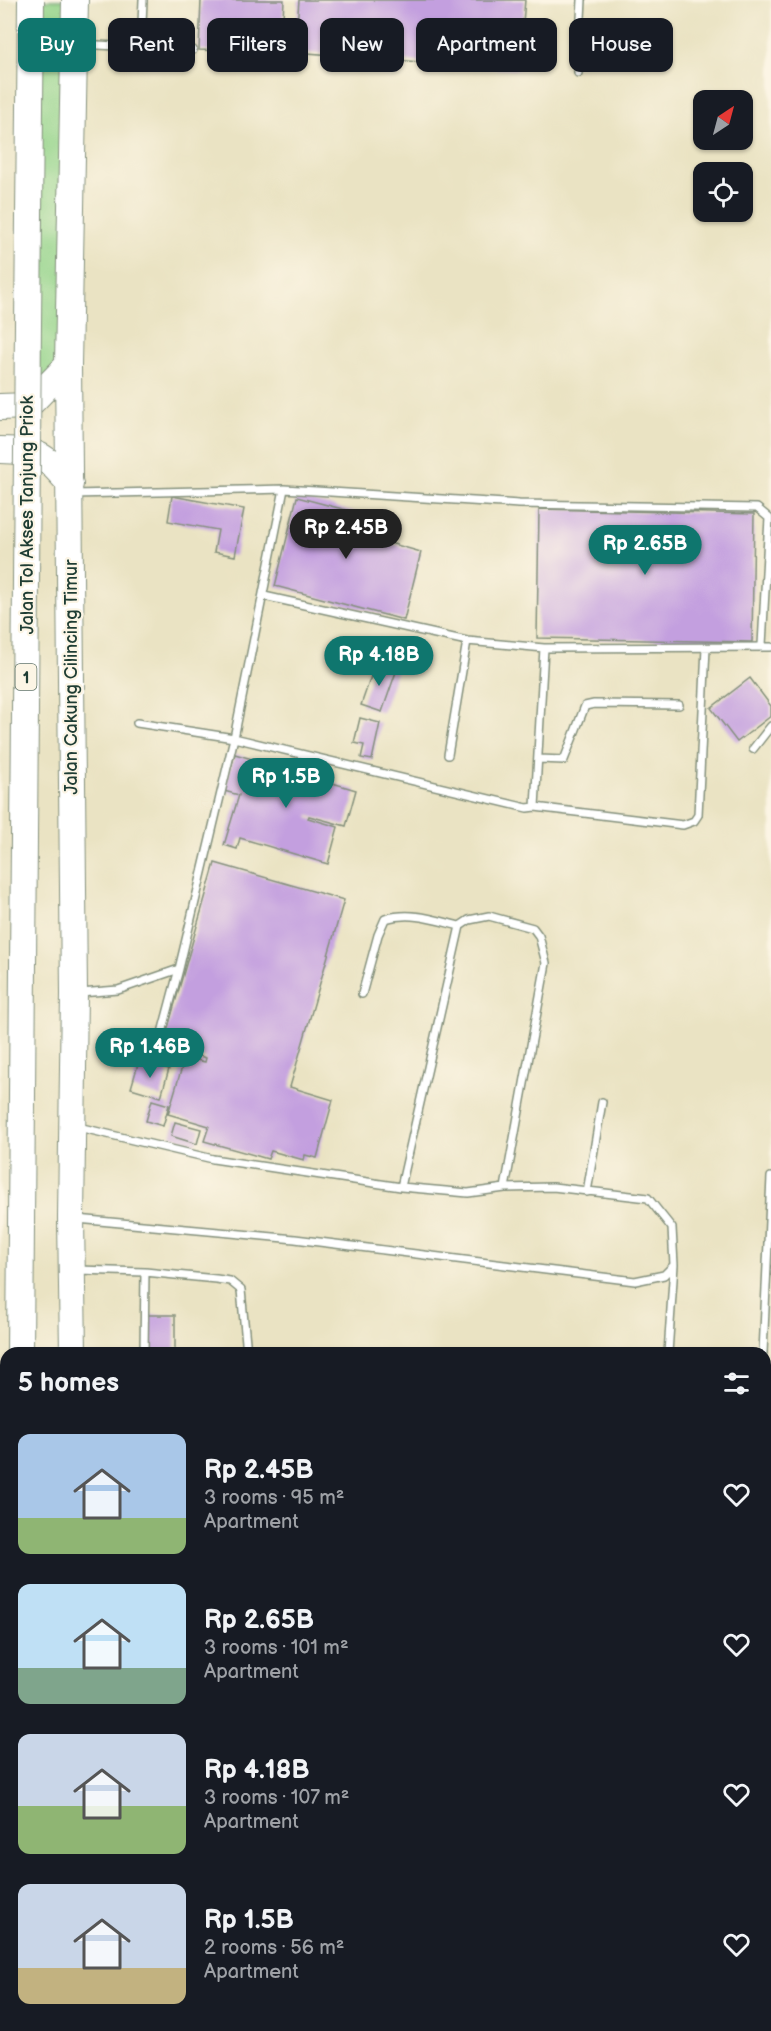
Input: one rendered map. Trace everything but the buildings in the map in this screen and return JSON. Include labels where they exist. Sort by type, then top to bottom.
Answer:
[{"type":"highway","name":"Jalan Tol Akses Tanjung Priok","points":[[20,1347],[21,936],[27,612],[31,0]]},
{"type":"highway","name":"Jalan Cakung Cilincing Timur","points":[[74,18],[75,0]]},
{"type":"highway","name":"Jalan Cakung Cilincing Timur","points":[[73,72],[68,365],[74,993],[71,1218],[74,1270],[73,1347]]},
{"type":"highway","points":[[0,407],[28,406],[68,365]]},
{"type":"highway","points":[[0,450],[42,455],[70,489]]},
{"type":"lane","points":[[142,18],[143,0]]},
{"type":"lane","points":[[578,73],[582,0]]},
{"type":"lane","points":[[70,489],[284,489],[519,504],[757,508],[769,518],[762,645]]},
{"type":"lane","points":[[158,1048],[234,738],[284,489]]},
{"type":"lane","points":[[264,596],[467,641],[544,648],[771,646]]},
{"type":"lane","points":[[448,755],[467,641]]},
{"type":"lane","points":[[535,807],[544,648]]},
{"type":"lane","points":[[137,723],[234,738],[526,808],[535,807],[683,825],[694,821],[698,815],[706,648]]},
{"type":"lane","points":[[539,759],[564,760],[585,706],[594,704],[680,705]]},
{"type":"lane","points":[[753,749],[771,726]]},
{"type":"lane","points":[[362,994],[378,935],[385,919],[397,916],[418,916],[460,926]]},
{"type":"lane","points":[[401,1186],[460,926],[469,920],[489,916],[533,928],[539,936],[546,963],[505,1188]]},
{"type":"lane","points":[[74,993],[118,990],[179,969]]},
{"type":"lane","points":[[587,1192],[602,1102]]},
{"type":"lane","points":[[73,1126],[213,1159],[401,1186],[468,1193],[505,1188],[553,1187],[648,1198],[672,1228],[674,1265],[668,1347]]},
{"type":"lane","points":[[763,1347],[771,1177]]},
{"type":"lane","points":[[71,1218],[295,1239],[635,1281],[664,1275],[674,1265]]},
{"type":"lane","points":[[74,1270],[145,1272],[230,1281],[241,1290],[245,1306],[247,1347]]},
{"type":"lane","points":[[144,1347],[145,1272]]},
{"type":"green space","points":[[31,0],[75,0],[75,18],[31,18]]},
{"type":"green space","points":[[32,72],[74,72],[68,365],[34,402]]}]
